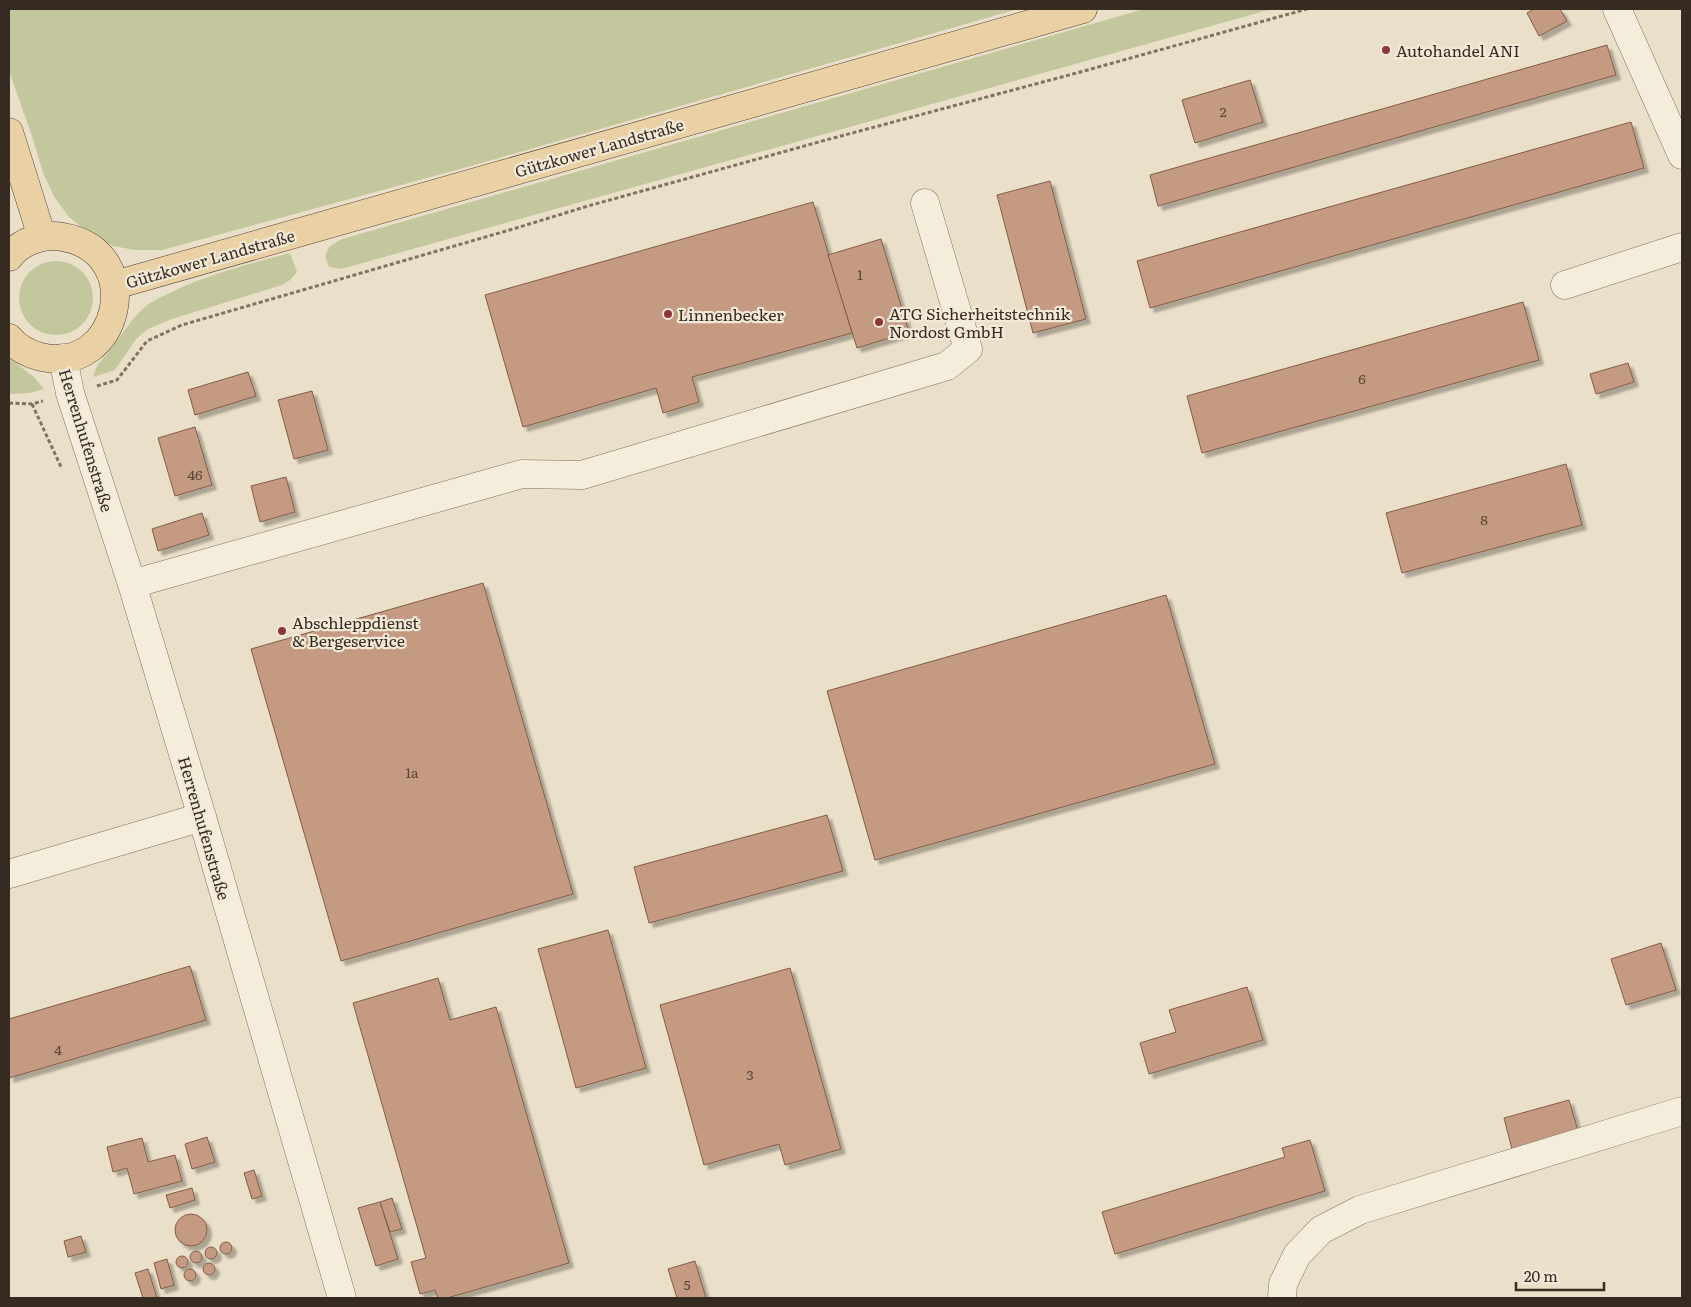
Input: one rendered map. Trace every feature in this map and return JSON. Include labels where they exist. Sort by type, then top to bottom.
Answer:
[{"type":"main road","name":"Gützkower Landstraße","points":[[115,285],[1083,9]]},
{"type":"main road","points":[[9,132],[42,237]]},
{"type":"main road","points":[[9,257],[26,243],[42,237],[58,236],[73,239],[88,246],[100,256],[110,270],[115,285],[116,302],[112,318],[104,333],[93,346],[79,354],[48,359],[34,356],[9,338]]},
{"type":"street","points":[[1617,9],[1682,155]]},
{"type":"street","points":[[132,584],[522,474],[582,475],[947,366],[968,349],[925,202]]},
{"type":"street","points":[[1565,286],[1682,247]]},
{"type":"street","name":"Herrenhufenstraße","points":[[63,358],[70,393],[132,584],[342,1298]]},
{"type":"street","points":[[9,874],[202,817]]},
{"type":"street","points":[[1282,1298],[1283,1284],[1296,1255],[1321,1230],[1360,1210],[1682,1111]]},
{"type":"path","points":[[117,380],[147,342],[182,325],[607,200],[1307,9]]},
{"type":"path","points":[[9,403],[32,404]]},
{"type":"green space","points":[[9,9],[1018,9],[471,166],[162,250],[135,250],[113,246],[84,229],[69,217],[55,198],[43,173],[9,71]]},
{"type":"green space","points":[[1144,9],[1272,9],[341,269],[329,267],[325,256],[330,246],[342,239]]},
{"type":"green space","points":[[290,253],[297,272],[290,280],[282,285],[172,319],[148,329],[136,339],[115,370],[93,377],[100,362],[132,320],[147,305],[205,278]]},
{"type":"green space","points":[[49,261],[63,261],[77,267],[87,277],[93,291],[91,312],[77,329],[63,335],[49,335],[35,329],[25,319],[19,305],[19,291],[25,277],[35,267]]},
{"type":"green space","points":[[9,358],[34,377],[44,389],[30,393],[9,394]]},
{"type":"building","points":[[1534,9],[1560,9],[1567,21],[1539,36],[1527,13]]},
{"type":"building","points":[[1607,45],[1616,75],[1158,206],[1150,175]]},
{"type":"building","points":[[1250,80],[1263,122],[1195,143],[1182,100]]},
{"type":"building","points":[[1631,122],[1644,168],[1150,308],[1137,261]]},
{"type":"building","points":[[1050,181],[1086,319],[1033,333],[997,195]]},
{"type":"building","name":"Linnenbecker","points":[[813,202],[852,333],[692,377],[699,402],[663,413],[656,388],[523,427],[485,295]]},
{"type":"building","points":[[881,239],[909,332],[857,348],[828,255]]},
{"type":"building","points":[[1523,302],[1539,360],[1202,453],[1187,396]]},
{"type":"building","points":[[1628,363],[1634,382],[1596,394],[1590,374]]},
{"type":"building","points":[[248,372],[256,396],[195,415],[188,390]]},
{"type":"building","points":[[312,391],[328,450],[294,459],[278,400]]},
{"type":"building","points":[[195,427],[212,485],[175,496],[158,438]]},
{"type":"building","points":[[1566,464],[1582,525],[1402,573],[1386,513]]},
{"type":"building","points":[[286,477],[295,512],[260,522],[251,486]]},
{"type":"building","points":[[202,513],[209,535],[158,551],[152,529]]},
{"type":"building","points":[[483,583],[573,894],[341,961],[251,649]]},
{"type":"building","points":[[1166,595],[1215,764],[875,860],[827,691]]},
{"type":"building","points":[[827,815],[843,871],[649,923],[634,867]]},
{"type":"building","points":[[608,930],[646,1068],[576,1088],[538,949]]},
{"type":"building","points":[[1661,943],[1676,990],[1626,1005],[1611,959]]},
{"type":"building","points":[[190,966],[206,1020],[9,1078],[9,1019]]},
{"type":"building","points":[[790,968],[841,1149],[785,1165],[779,1144],[704,1165],[660,1005]]},
{"type":"building","points":[[438,978],[450,1020],[496,1007],[569,1263],[447,1298],[438,1298],[435,1290],[420,1294],[411,1262],[426,1258],[353,1003]]},
{"type":"building","points":[[1247,987],[1263,1040],[1149,1074],[1140,1043],[1176,1032],[1169,1010]]},
{"type":"building","points":[[1569,1100],[1578,1131],[1512,1149],[1504,1118]]},
{"type":"building","points":[[207,1137],[215,1162],[192,1169],[185,1144]]},
{"type":"building","points":[[142,1138],[148,1162],[175,1155],[182,1181],[134,1194],[127,1168],[113,1172],[107,1147]]},
{"type":"building","points":[[1310,1140],[1325,1191],[1115,1254],[1102,1212],[1285,1157],[1282,1148]]},
{"type":"building","points":[[254,1170],[262,1196],[252,1199],[244,1173]]},
{"type":"building","points":[[192,1188],[195,1200],[170,1208],[166,1195]]},
{"type":"building","points":[[392,1198],[402,1229],[390,1232],[380,1202]]},
{"type":"building","points":[[380,1202],[398,1259],[376,1266],[358,1208]]},
{"type":"building","points":[[191,1214],[197,1215],[202,1219],[206,1224],[206,1236],[202,1241],[197,1245],[191,1246],[185,1245],[180,1241],[176,1236],[175,1230],[176,1224],[180,1219],[185,1215]]},
{"type":"building","points":[[81,1236],[86,1252],[68,1257],[64,1241]]},
{"type":"building","points":[[224,1242],[228,1242],[232,1248],[228,1254],[224,1254],[220,1250],[220,1246]]},
{"type":"building","points":[[209,1247],[213,1247],[217,1253],[213,1259],[209,1259],[205,1255],[205,1251]]},
{"type":"building","points":[[194,1251],[198,1251],[202,1257],[198,1263],[194,1263],[190,1259],[190,1255]]},
{"type":"building","points":[[180,1256],[184,1256],[188,1262],[184,1268],[180,1268],[176,1264],[176,1260]]},
{"type":"building","points":[[167,1259],[174,1285],[161,1289],[154,1263]]},
{"type":"building","points":[[695,1261],[706,1298],[677,1298],[668,1269]]},
{"type":"building","points":[[207,1263],[211,1263],[215,1269],[211,1275],[207,1275],[203,1271],[203,1267]]},
{"type":"building","points":[[148,1269],[157,1298],[143,1298],[135,1273]]},
{"type":"building","points":[[188,1269],[192,1269],[196,1275],[192,1281],[188,1281],[184,1277],[184,1273]]},
{"type":"place","name":"Autohandel ANI","points":[[1386,50]]},
{"type":"place","name":"Linnenbecker","points":[[668,314]]},
{"type":"place","name":"ATG Sicherheitstechnik Nordost GmbH","points":[[879,322]]},
{"type":"place","name":"Abschleppdienst & Bergeservice","points":[[282,631]]}]
